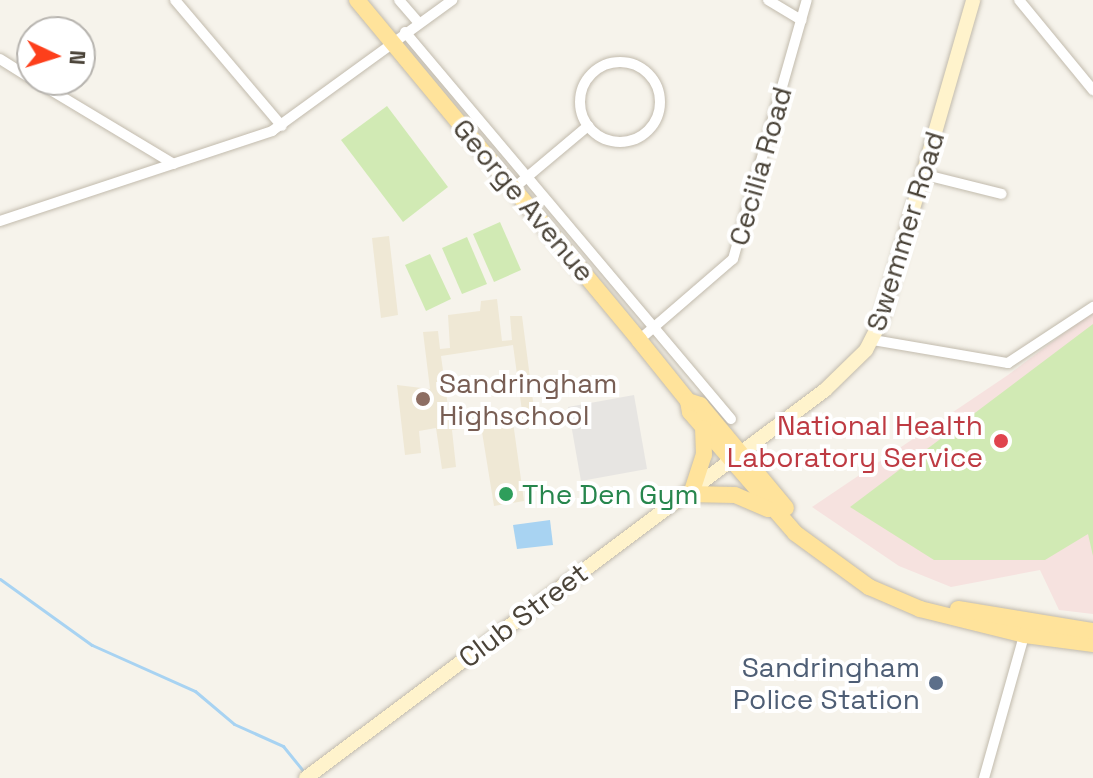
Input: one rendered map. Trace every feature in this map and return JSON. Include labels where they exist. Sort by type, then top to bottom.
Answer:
[{"type":"main road","name":"George Avenue","points":[[357,0],[398,37],[520,183],[688,401],[703,428],[736,458]]},
{"type":"main road","name":"Swemmer Road","points":[[736,458],[835,382],[873,340],[973,0]]},
{"type":"main road","name":"George Avenue","points":[[688,401],[700,405],[736,458]]},
{"type":"main road","points":[[703,428],[704,455],[689,491],[735,495],[776,513]]},
{"type":"main road","name":"Club Street","points":[[311,774],[736,458]]},
{"type":"main road","points":[[736,458],[776,513],[829,563],[869,587],[941,616],[1026,629],[1093,631]]},
{"type":"main road","points":[[736,458],[803,527],[871,578],[955,609],[1093,644]]},
{"type":"street","points":[[175,0],[282,126]]},
{"type":"street","points":[[399,0],[419,23]]},
{"type":"street","points":[[0,221],[282,126],[398,37],[452,0]]},
{"type":"street","points":[[768,0],[801,20]]},
{"type":"street","name":"Cecilia Road","points":[[639,340],[733,259],[807,0]]},
{"type":"street","points":[[1019,0],[1093,90]]},
{"type":"street","points":[[623,62],[646,71],[655,82],[660,94],[656,121],[636,139],[610,141],[588,126],[582,115],[582,89],[598,68],[623,62]]},
{"type":"street","points":[[61,96],[174,164]]},
{"type":"street","points":[[520,183],[588,126]]},
{"type":"street","points":[[922,174],[1002,194]]},
{"type":"street","name":"George Avenue","points":[[520,183],[654,328],[731,419]]},
{"type":"street","points":[[873,340],[1008,363],[1093,307]]},
{"type":"street","points":[[984,778],[1026,629]]},
{"type":"shaded area","points":[[389,236],[398,315],[381,318],[372,238]]},
{"type":"shaded area","name":"Sandringham Highschool","points":[[497,299],[502,341],[512,340],[510,316],[522,316],[536,424],[513,422],[524,501],[494,506],[481,426],[452,430],[456,467],[442,469],[436,428],[419,431],[421,453],[405,455],[397,385],[430,389],[423,332],[438,331],[440,349],[450,348],[448,315],[480,311],[481,301]],"holes":[[[513,345],[522,411],[511,413],[510,407],[450,421],[441,356]]]},
{"type":"shaded area","name":"National Health Laboratory Service","points":[[1093,311],[1093,614],[1059,610],[1040,570],[951,587],[899,566],[812,507],[1008,375]]},
{"type":"shaded area","points":[[634,395],[647,469],[581,481],[568,407]]},
{"type":"green space","points":[[387,106],[448,187],[403,222],[341,140]]},
{"type":"green space","points":[[500,222],[521,270],[494,282],[473,234]]},
{"type":"green space","points":[[467,237],[487,284],[462,294],[442,248]]},
{"type":"green space","points":[[430,254],[451,299],[426,311],[405,265]]},
{"type":"green space","name":"National Health Laboratory Service","points":[[1093,324],[1093,556],[1088,534],[1045,560],[934,560],[850,507]]},
{"type":"water","points":[[550,520],[553,545],[517,549],[513,525]]},
{"type":"waterway","points":[[0,579],[92,645],[195,691],[234,724],[283,746],[304,772]]},
{"type":"place","name":"Sandringham Highschool","points":[[423,399]]},
{"type":"place","name":"National Health Laboratory Service","points":[[1001,441]]},
{"type":"place","name":"The Den Gym","points":[[506,494]]},
{"type":"place","name":"Sandringham Police Station","points":[[936,683]]}]
